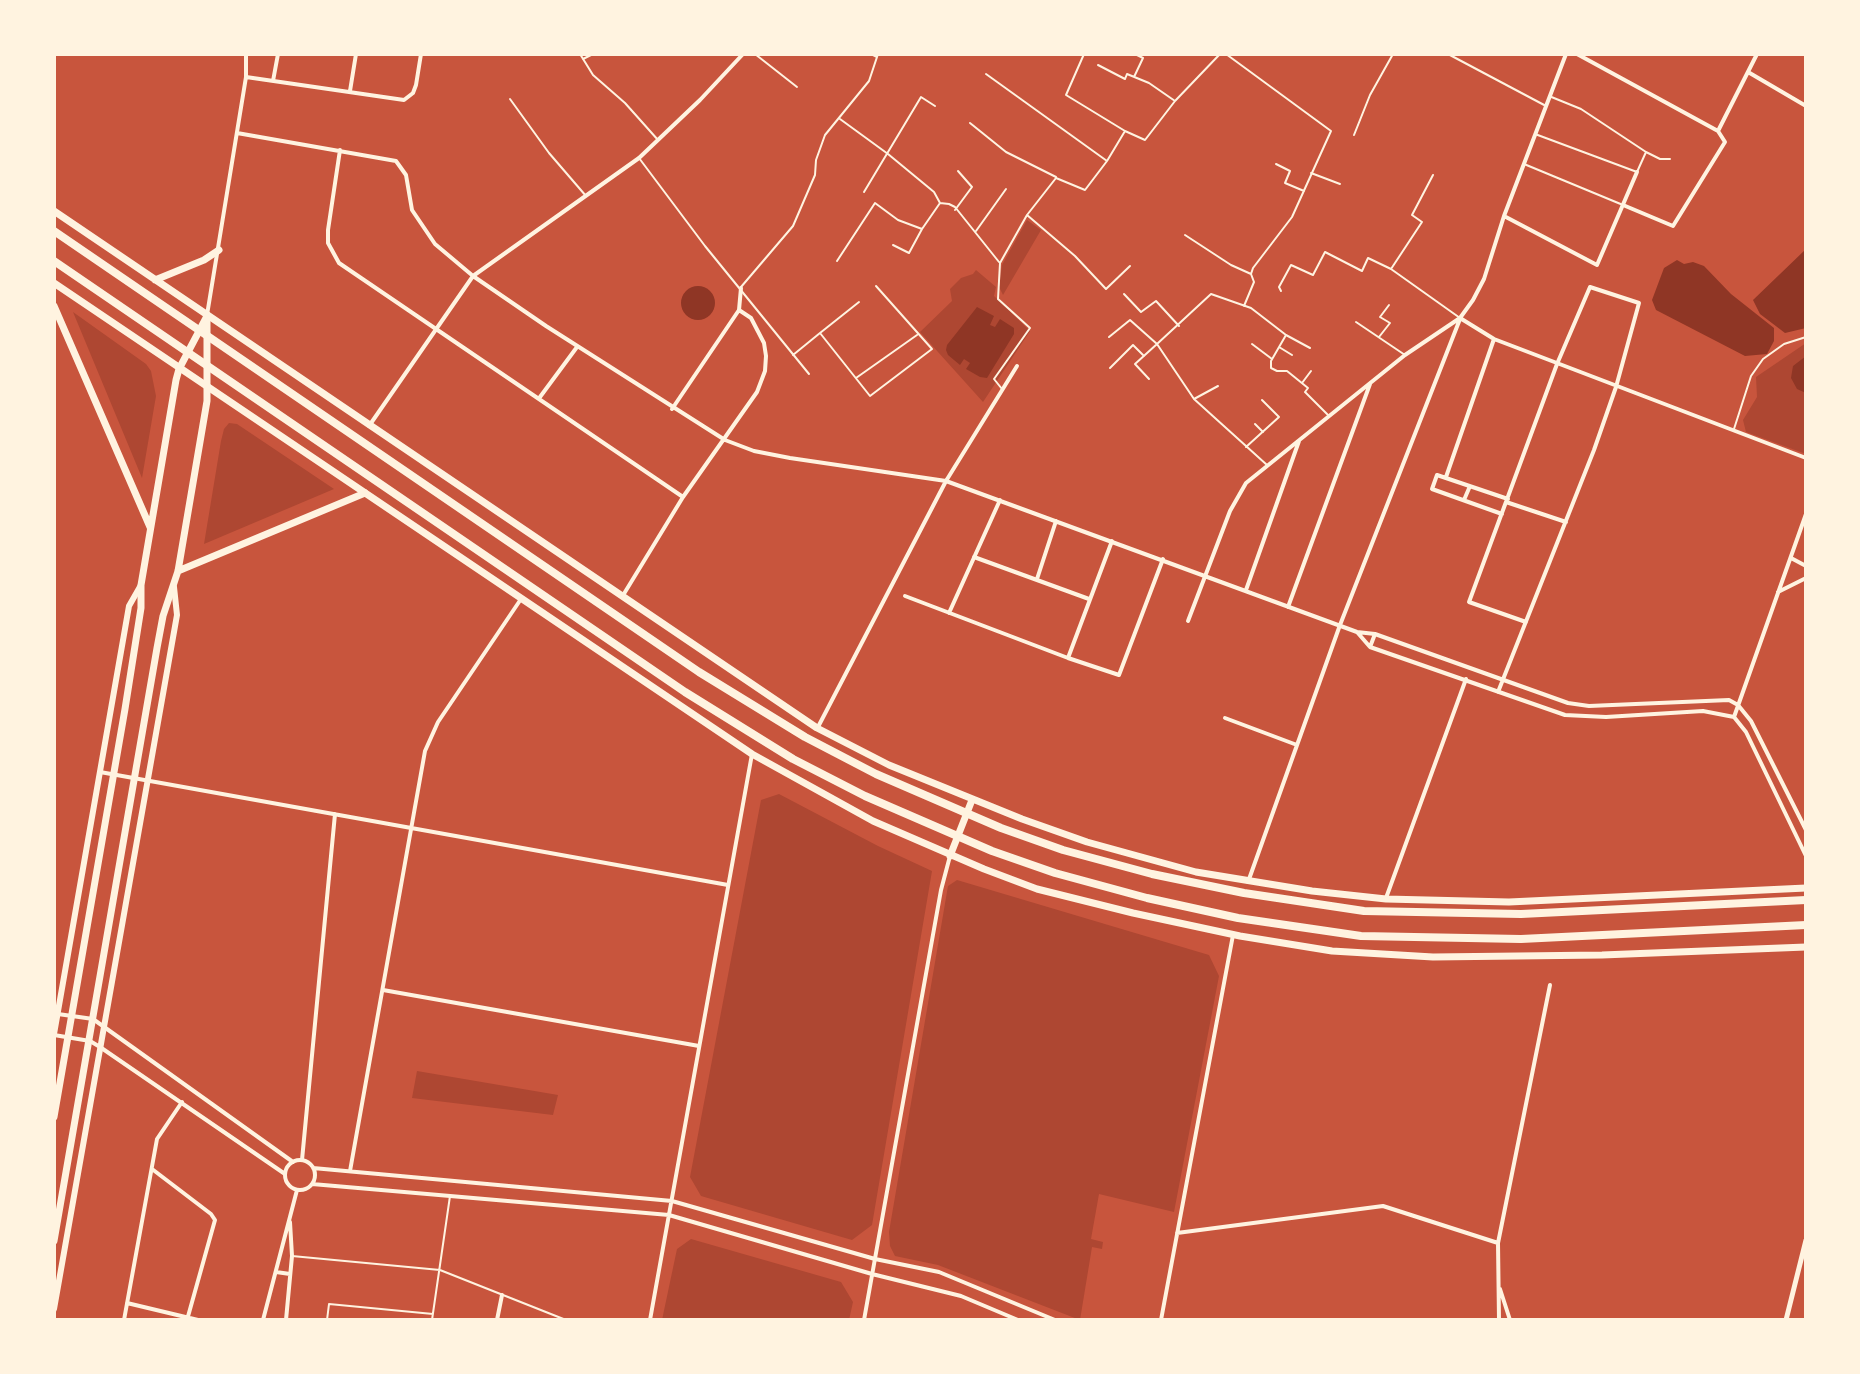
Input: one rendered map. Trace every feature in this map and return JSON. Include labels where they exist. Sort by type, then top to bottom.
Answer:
[{"type":"highway","points":[[54,231],[699,672],[805,737],[876,774],[1001,828],[1063,850],[1152,874],[1244,893],[1364,911],[1521,914],[1806,900]]},
{"type":"highway","points":[[54,261],[695,698],[793,759],[855,791],[992,851],[1055,873],[1147,898],[1238,918],[1361,936],[1521,939],[1806,925]]},
{"type":"main road","points":[[54,211],[817,728],[869,756],[972,800],[1087,842],[1196,872],[1248,882],[1386,898],[1509,902],[1806,888]]},
{"type":"main road","points":[[155,280],[204,260],[219,250]]},
{"type":"main road","points":[[54,283],[752,754],[873,821],[950,856],[1037,889],[1233,934],[1332,951],[1433,957],[1602,956],[1806,947]]},
{"type":"main road","points":[[54,306],[151,529]]},
{"type":"main road","points":[[54,1117],[114,775],[141,608],[141,585],[179,369],[207,315]]},
{"type":"main road","points":[[54,1241],[164,615],[178,571],[209,388],[207,315]]},
{"type":"main road","points":[[178,571],[365,493]]},
{"type":"main road","points":[[54,1035],[129,606],[141,585]]},
{"type":"main road","points":[[54,1309],[177,615],[174,587]]},
{"type":"main road","points":[[950,856],[972,800]]},
{"type":"street","points":[[207,315],[246,77],[246,54]]},
{"type":"street","points":[[273,81],[278,54]]},
{"type":"street","points":[[350,91],[356,54]]},
{"type":"street","points":[[246,77],[404,100],[413,93],[416,85],[421,54]]},
{"type":"street","points":[[369,426],[473,276],[639,158],[700,100],[743,54]]},
{"type":"street","points":[[1248,882],[1340,626],[1460,318],[1484,279],[1504,216],[1566,54]]},
{"type":"street","points":[[1577,54],[1718,131],[1725,142],[1673,226],[1623,205]]},
{"type":"street","points":[[1718,131],[1757,54]]},
{"type":"street","points":[[1748,72],[1806,106]]},
{"type":"street","points":[[237,133],[396,161],[406,175],[412,210],[435,244],[473,276],[672,409],[725,440],[754,452],[946,481],[1204,574],[1340,626],[1357,632],[1375,634],[1568,703],[1606,705],[1719,698],[1738,705],[1751,722],[1806,830]]},
{"type":"street","points":[[340,150],[328,230],[328,243],[339,263],[540,397],[683,497]]},
{"type":"street","points":[[1504,216],[1596,265],[1637,172]]},
{"type":"street","points":[[1498,692],[1502,680],[1526,622],[1566,522],[1616,387],[1639,303],[1590,287],[1557,364],[1469,602],[1526,622]]},
{"type":"street","points":[[672,409],[739,310],[741,288]]},
{"type":"street","points":[[622,598],[683,497],[757,392],[765,371],[766,356],[758,330],[751,318],[739,310]]},
{"type":"street","points":[[1460,318],[1494,339],[1616,387],[1734,429],[1806,459]]},
{"type":"street","points":[[1188,621],[1204,574],[1246,483],[1405,355],[1460,318]]},
{"type":"street","points":[[1446,477],[1494,339]]},
{"type":"street","points":[[540,397],[577,347]]},
{"type":"street","points":[[817,728],[946,481],[1017,366]]},
{"type":"street","points":[[1288,607],[1370,383]]},
{"type":"street","points":[[1246,590],[1300,439]]},
{"type":"street","points":[[1502,514],[1432,489],[1437,475],[1566,522]]},
{"type":"street","points":[[1464,500],[1470,486]]},
{"type":"street","points":[[949,613],[1000,500]]},
{"type":"street","points":[[1734,717],[1778,592],[1804,530],[1806,514]]},
{"type":"street","points":[[1037,579],[1056,521]]},
{"type":"street","points":[[1068,658],[1112,541]]},
{"type":"street","points":[[974,557],[1089,599]]},
{"type":"street","points":[[1791,558],[1806,566]]},
{"type":"street","points":[[904,597],[1119,675],[1163,559]]},
{"type":"street","points":[[1778,592],[1806,578]]},
{"type":"street","points":[[350,1171],[410,827],[430,737],[521,599]]},
{"type":"street","points":[[1357,632],[1370,647],[1565,715],[1606,717],[1702,711],[1734,717],[1742,723],[1806,856]]},
{"type":"street","points":[[1370,647],[1375,634]]},
{"type":"street","points":[[1386,898],[1466,679]]},
{"type":"street","points":[[1545,708],[1549,697]]},
{"type":"street","points":[[1606,705],[1606,717]]},
{"type":"street","points":[[1225,718],[1297,745]]},
{"type":"street","points":[[650,1320],[752,754]]},
{"type":"street","points":[[1767,776],[1776,771]]},
{"type":"street","points":[[100,772],[728,885]]},
{"type":"street","points":[[302,1160],[335,814]]},
{"type":"street","points":[[864,1320],[946,864],[950,856]]},
{"type":"street","points":[[1161,1320],[1233,934]]},
{"type":"street","points":[[1499,1320],[1498,1243],[1550,985]]},
{"type":"street","points":[[383,990],[699,1046]]},
{"type":"street","points":[[58,1014],[93,1019],[294,1162]]},
{"type":"street","points":[[54,1035],[90,1041],[100,1047],[285,1174]]},
{"type":"street","points":[[124,1320],[157,1139],[182,1102]]},
{"type":"street","points":[[302,1160],[288,1165],[285,1174],[286,1183],[297,1190],[305,1190],[312,1185],[315,1178],[313,1168]]},
{"type":"street","points":[[302,1160],[313,1168],[672,1202],[875,1259],[939,1272],[1055,1320]]},
{"type":"street","points":[[152,1168],[212,1214],[215,1221],[188,1319]]},
{"type":"street","points":[[312,1185],[669,1215],[872,1274],[962,1296],[1018,1320]]},
{"type":"street","points":[[263,1320],[297,1190]]},
{"type":"street","points":[[1177,1233],[1383,1206],[1498,1243]]},
{"type":"street","points":[[286,1320],[292,1256],[290,1215]]},
{"type":"street","points":[[1786,1320],[1806,1240]]},
{"type":"street","points":[[276,1272],[290,1274]]},
{"type":"street","points":[[1498,1286],[1510,1320]]},
{"type":"street","points":[[497,1320],[502,1295]]},
{"type":"street","points":[[128,1303],[198,1320]]},
{"type":"lane","points":[[580,54],[593,75],[625,103],[658,140]]},
{"type":"lane","points":[[583,59],[593,54]]},
{"type":"lane","points":[[755,54],[797,87]]},
{"type":"lane","points":[[741,288],[793,226],[815,175],[816,160],[825,135],[869,81],[878,56],[871,54]]},
{"type":"lane","points":[[1084,54],[1066,95],[1125,131],[1145,140],[1175,101],[1220,54]]},
{"type":"lane","points":[[1134,77],[1143,58],[1135,54]]},
{"type":"lane","points":[[1226,54],[1331,131],[1292,217],[1257,262],[1251,274]]},
{"type":"lane","points":[[1354,135],[1370,95],[1393,54]]},
{"type":"lane","points":[[1449,54],[1546,106]]},
{"type":"lane","points":[[1098,65],[1125,79],[1127,74],[1149,83],[1175,101]]},
{"type":"lane","points":[[986,74],[1107,162]]},
{"type":"lane","points":[[1550,96],[1581,109],[1646,152],[1660,159],[1670,159]]},
{"type":"lane","points":[[864,192],[921,97],[935,106]]},
{"type":"lane","points":[[510,99],[549,153],[586,197]]},
{"type":"lane","points":[[840,119],[934,192],[940,203]]},
{"type":"lane","points":[[970,123],[1006,152],[1085,190],[1107,162],[1125,131]]},
{"type":"lane","points":[[1535,134],[1637,172],[1646,152]]},
{"type":"lane","points":[[639,158],[705,246],[809,374]]},
{"type":"lane","points":[[1276,164],[1290,171],[1285,183],[1304,191]]},
{"type":"lane","points":[[1524,164],[1623,205]]},
{"type":"lane","points":[[955,210],[972,187],[958,171]]},
{"type":"lane","points":[[1311,173],[1340,184]]},
{"type":"lane","points":[[1391,269],[1422,222],[1412,215],[1433,175]]},
{"type":"lane","points":[[1002,389],[994,379],[1030,328],[998,299],[1000,263],[1027,215],[1056,178]]},
{"type":"lane","points":[[976,231],[1006,189]]},
{"type":"lane","points":[[837,261],[875,203],[898,220],[922,230]]},
{"type":"lane","points":[[940,203],[949,204],[976,231],[1000,263]]},
{"type":"lane","points":[[893,245],[909,253],[940,203]]},
{"type":"lane","points":[[1027,215],[1075,256],[1106,289],[1130,266]]},
{"type":"lane","points":[[1185,235],[1231,265],[1251,274],[1254,282],[1244,306]]},
{"type":"lane","points":[[1281,291],[1279,286],[1291,265],[1313,275],[1326,252],[1362,271],[1368,258],[1391,269],[1460,318]]},
{"type":"lane","points":[[820,333],[870,396],[932,349],[876,286]]},
{"type":"lane","points":[[1124,294],[1141,312],[1156,301],[1179,326]]},
{"type":"lane","points":[[1149,379],[1135,363],[1179,326],[1211,294],[1244,306],[1286,335],[1310,348]]},
{"type":"lane","points":[[793,355],[859,302]]},
{"type":"lane","points":[[1379,337],[1390,323],[1380,317],[1389,305]]},
{"type":"lane","points":[[1109,337],[1130,320],[1157,344],[1194,399],[1227,426],[1267,465]]},
{"type":"lane","points":[[1356,322],[1405,355]]},
{"type":"lane","points":[[856,378],[918,334]]},
{"type":"lane","points":[[1286,335],[1270,364],[1273,370],[1287,371],[1302,383],[1308,388],[1305,392],[1329,416]]},
{"type":"lane","points":[[1734,429],[1751,376],[1763,359],[1784,344],[1806,336]]},
{"type":"lane","points":[[1252,344],[1272,359]]},
{"type":"lane","points":[[1110,368],[1133,345],[1144,356]]},
{"type":"lane","points":[[1279,347],[1292,355]]},
{"type":"lane","points":[[1302,383],[1311,371]]},
{"type":"lane","points":[[1194,399],[1218,386]]},
{"type":"lane","points":[[1246,447],[1279,417],[1262,400]]},
{"type":"lane","points":[[1255,424],[1263,432]]},
{"type":"lane","points":[[432,1320],[450,1196]]},
{"type":"lane","points":[[292,1256],[440,1270],[566,1320]]},
{"type":"lane","points":[[327,1320],[329,1304],[433,1314]]},
{"type":"shaded area","points":[[1027,220],[1041,230],[1003,295],[999,287],[1002,265]]},
{"type":"shaded area","points":[[1806,249],[1806,328],[1785,333],[1760,314],[1753,300]]},
{"type":"shaded area","points":[[1677,260],[1684,264],[1693,262],[1704,266],[1731,294],[1774,328],[1774,341],[1767,354],[1745,356],[1656,310],[1652,300],[1664,268]]},
{"type":"shaded area","points":[[976,270],[996,287],[994,296],[1030,331],[983,402],[920,332],[952,301],[950,289],[961,278],[973,274]]},
{"type":"shaded area","points":[[698,286],[710,291],[715,303],[710,315],[698,320],[686,315],[681,303],[686,291]]},
{"type":"shaded area","points":[[977,307],[994,316],[990,325],[995,327],[1000,319],[1014,328],[1014,334],[987,378],[980,377],[966,369],[970,363],[964,359],[960,365],[948,355],[946,350],[947,345]]},
{"type":"shaded area","points":[[73,312],[146,364],[151,371],[156,396],[142,478]]},
{"type":"shaded area","points":[[1806,343],[1806,454],[1746,432],[1743,420],[1757,397],[1756,377]]},
{"type":"shaded area","points":[[1806,356],[1806,393],[1797,389],[1791,378],[1793,366]]},
{"type":"shaded area","points":[[229,423],[237,424],[334,489],[204,544],[221,441],[224,429]]},
{"type":"shaded area","points":[[779,794],[878,846],[932,871],[872,1225],[852,1240],[701,1196],[690,1177],[761,800]]},
{"type":"shaded area","points":[[957,880],[1209,955],[1219,976],[1174,1212],[1099,1194],[1091,1239],[1103,1242],[1102,1249],[1092,1247],[1080,1320],[938,1265],[895,1256],[890,1246],[889,1232],[948,886]]},
{"type":"shaded area","points":[[417,1071],[558,1095],[553,1115],[412,1098]]},
{"type":"shaded area","points":[[691,1239],[841,1282],[853,1302],[849,1320],[662,1320],[677,1249]]}]
